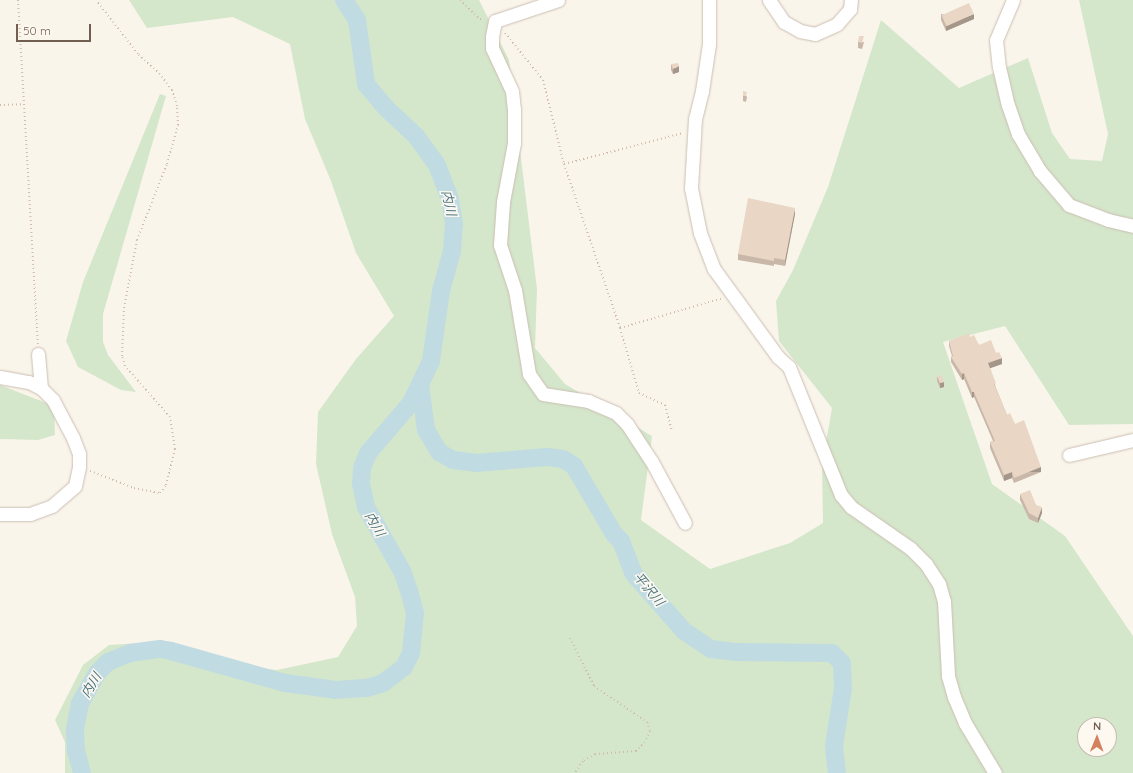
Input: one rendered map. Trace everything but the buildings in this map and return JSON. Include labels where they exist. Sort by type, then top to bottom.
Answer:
[{"type":"street","points":[[558,0],[495,21],[492,48],[512,91],[514,108],[514,143],[503,202],[500,245],[515,290],[529,374],[542,394],[588,401],[616,413],[627,424],[652,462],[685,523]]},
{"type":"street","points":[[709,0],[709,44],[694,130],[691,188],[700,233],[714,269],[731,295],[778,357],[790,367],[841,495],[851,507],[910,548],[926,564],[939,584],[944,601],[948,676],[952,690],[965,723],[995,773]]},
{"type":"street","points":[[769,0],[784,22],[800,31],[815,34],[837,24],[850,9],[851,0]]},
{"type":"street","points":[[1013,0],[996,40],[999,67],[1008,105],[1018,134],[1040,171],[1069,205],[1108,220],[1133,226]]},
{"type":"street","points":[[38,354],[42,388]]},
{"type":"street","points":[[0,377],[29,382],[42,388],[53,400],[79,454],[79,466],[76,486],[52,506],[30,514],[0,514]]},
{"type":"street","points":[[1069,455],[1133,440]]},
{"type":"path","points":[[18,0],[38,354]]},
{"type":"path","points":[[79,466],[134,488],[160,493],[166,485],[176,448],[170,417],[125,366],[122,356],[124,308],[137,240],[167,164],[178,125],[177,106],[172,90],[160,74],[138,54],[96,0]]},
{"type":"path","points":[[460,0],[480,19],[495,21],[543,80],[564,164],[620,328],[638,393],[665,405],[672,432]]},
{"type":"path","points":[[0,105],[23,104]]},
{"type":"path","points":[[564,164],[694,130]]},
{"type":"path","points":[[620,328],[731,295]]},
{"type":"path","points":[[570,638],[594,686],[647,722],[650,731],[645,742],[636,751],[595,754],[583,761],[575,773]]},
{"type":"green space","points":[[129,0],[479,0],[509,60],[537,289],[535,348],[565,384],[652,436],[641,520],[710,569],[790,543],[823,523],[822,465],[832,408],[779,341],[776,301],[793,270],[828,187],[881,20],[959,88],[1028,58],[1052,133],[1070,159],[1102,161],[1108,134],[1079,0],[1133,0],[1133,424],[1069,425],[1005,326],[943,342],[992,484],[1065,536],[1133,636],[1133,773],[65,773],[65,742],[55,720],[83,665],[109,645],[141,643],[198,649],[233,665],[277,670],[338,657],[357,626],[355,597],[332,534],[316,464],[318,412],[356,359],[394,316],[356,253],[331,181],[305,119],[290,44],[233,17],[147,28]]},
{"type":"green space","points":[[160,94],[166,96],[103,314],[103,342],[108,355],[136,392],[121,390],[78,367],[66,341],[83,282]]},
{"type":"green space","points":[[0,385],[54,406],[55,435],[38,440],[0,439]]},
{"type":"waterway","name":"内川","points":[[82,773],[76,751],[75,729],[80,703],[98,672],[108,662],[130,653],[160,649],[285,683],[336,690],[367,688],[383,683],[404,667],[411,653],[415,613],[402,571],[366,507],[361,483],[362,468],[368,453],[411,403],[431,361],[441,291],[452,251],[454,224],[450,199],[437,165],[416,136],[386,108],[366,84],[357,20],[344,0]]},
{"type":"waterway","name":"平沢川","points":[[420,384],[426,430],[439,452],[453,460],[476,463],[547,457],[563,459],[574,466],[614,534],[621,541],[633,573],[684,631],[711,649],[737,652],[832,653],[842,663],[843,688],[834,746],[837,773]]}]
